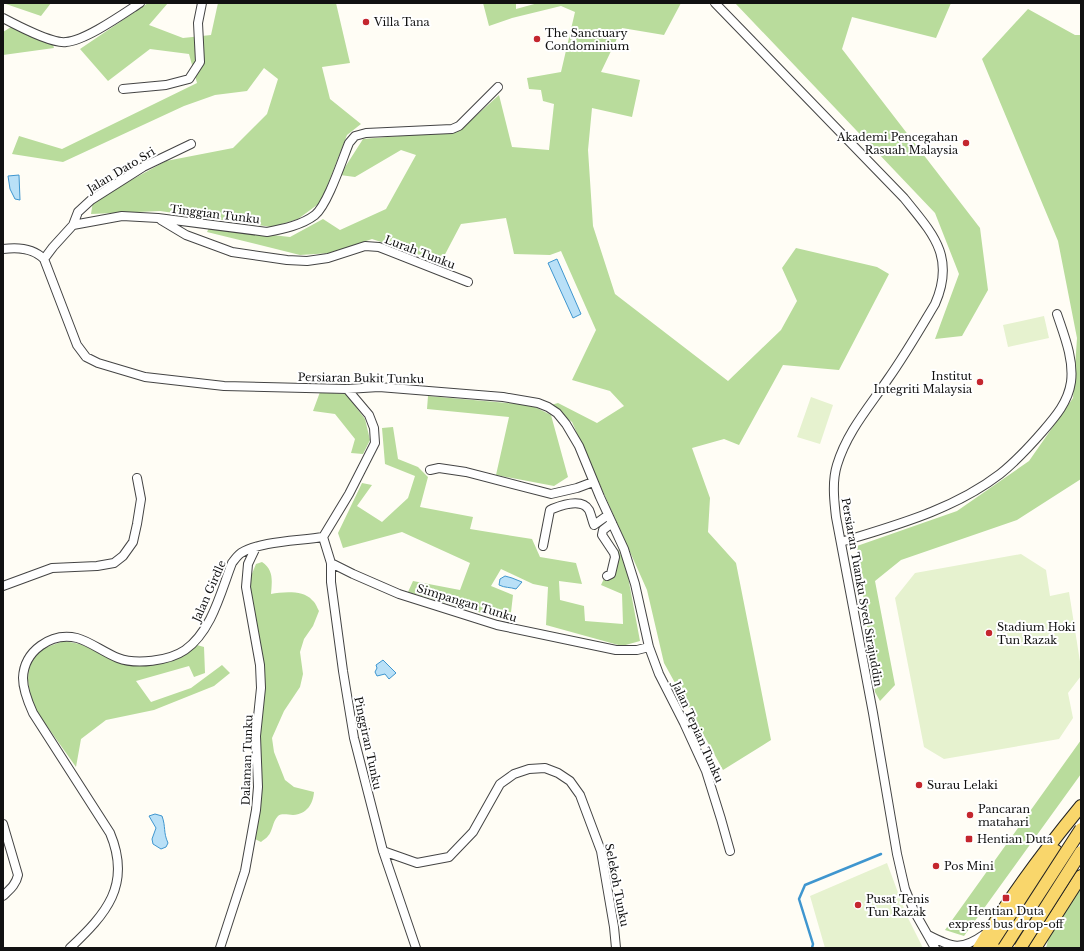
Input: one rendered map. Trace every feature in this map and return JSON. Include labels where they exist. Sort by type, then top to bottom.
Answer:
[{"type":"main road","points":[[979,948],[1037,862],[1081,806]]},
{"type":"main road","points":[[991,948],[1081,813]]},
{"type":"main road","points":[[1004,948],[1081,829]]},
{"type":"main road","points":[[1020,948],[1081,852]]},
{"type":"main road","points":[[1035,948],[1081,876]]},
{"type":"main road","points":[[1009,919],[1007,930],[1008,937],[1016,944],[1023,945],[1044,934]]},
{"type":"street","points":[[3,18],[51,40],[66,43],[82,38],[140,3]]},
{"type":"street","points":[[123,89],[166,85],[189,79],[200,62],[198,23],[202,3]]},
{"type":"street","name":"Persiaran Tuanku Syed Sirajuddin","points":[[715,3],[904,198],[928,229],[942,253],[943,266],[940,294],[895,369],[855,425],[836,466],[833,492],[836,516],[873,713],[897,854],[905,889],[914,911],[935,948]]},
{"type":"street","name":"Tinggian Tunku","points":[[73,225],[122,216],[158,218],[267,232],[282,230],[303,222],[316,214],[325,204],[349,143],[355,136],[366,133],[444,129],[459,126],[498,88]]},
{"type":"street","name":"Jalan Dato Sri","points":[[73,225],[78,212],[91,200],[143,167],[191,144]]},
{"type":"street","name":"Lurah Tunku","points":[[158,218],[186,234],[232,252],[287,260],[307,261],[328,258],[365,246],[372,246],[379,247],[468,282]]},
{"type":"street","points":[[3,249],[24,249],[34,252],[44,259],[73,225]]},
{"type":"street","name":"Persiaran Bukit Tunku","points":[[44,259],[77,345],[86,357],[98,363],[145,377],[224,386],[347,388],[379,387],[410,389],[503,397],[538,403],[548,407],[566,424],[579,446],[624,550],[635,584],[649,647]]},
{"type":"street","points":[[841,542],[898,524],[951,504],[1001,474],[1032,444],[1057,415],[1067,399],[1071,381],[1069,354],[1057,314]]},
{"type":"street","points":[[323,537],[349,494],[375,443],[374,428],[370,415],[347,388]]},
{"type":"street","points":[[430,470],[439,468],[466,472],[551,494],[577,488],[594,482]]},
{"type":"street","points":[[3,586],[52,568],[97,566],[114,563],[123,556],[133,542],[137,524],[141,499],[137,478]]},
{"type":"street","points":[[543,546],[550,510],[552,508],[576,503],[584,506],[588,509],[594,525],[614,553],[615,558],[611,574],[607,576]]},
{"type":"street","points":[[594,525],[610,519]]},
{"type":"street","points":[[602,535],[603,530],[610,519]]},
{"type":"street","name":"Jalan Girdle","points":[[70,948],[93,927],[107,908],[114,894],[118,876],[118,864],[115,846],[110,834],[33,713],[27,697],[23,679],[24,670],[28,659],[34,651],[46,641],[64,637],[77,638],[119,659],[144,662],[166,658],[185,650],[200,637],[211,619],[232,563],[241,553],[256,547],[323,537]]},
{"type":"street","name":"Pinggiran Tunku","points":[[323,537],[331,563],[331,582],[354,738],[382,851],[416,948]]},
{"type":"street","name":"Dalaman Tunku","points":[[220,948],[245,871],[256,810],[258,787],[256,736],[261,688],[260,664],[246,587],[248,564],[256,547]]},
{"type":"street","name":"Simpangan Tunku","points":[[331,563],[399,594],[497,626],[616,650],[637,650],[649,647]]},
{"type":"street","name":"Jalan Tepian Tunku","points":[[649,647],[659,674],[706,771],[730,851]]},
{"type":"street","name":"Selekoh Tunku","points":[[382,851],[417,863],[449,857],[473,832],[500,784],[514,774],[529,769],[545,768],[558,773],[570,781],[580,795],[601,850],[614,927],[616,948]]},
{"type":"street","points":[[3,824],[18,876],[13,887],[3,896]]},
{"type":"street","points":[[928,935],[947,945],[958,946],[973,942],[990,930]]},
{"type":"green space","points":[[3,3],[51,3],[41,16]]},
{"type":"green space","points":[[148,3],[168,3],[149,25],[183,38],[211,35],[218,3],[336,3],[350,63],[322,67],[330,99],[361,124],[347,135],[321,202],[298,219],[272,227],[160,211],[91,214],[93,201],[166,161],[233,148],[267,114],[278,79],[264,68],[247,91],[215,95],[184,106],[63,162],[12,154],[19,136],[62,149],[197,83],[189,54],[150,49],[108,81],[80,49]]},
{"type":"green space","points":[[483,3],[516,3],[516,9],[538,3],[681,3],[664,35],[622,28],[601,72],[640,80],[632,117],[592,108],[588,150],[593,226],[615,294],[728,381],[781,330],[797,301],[782,268],[796,248],[877,267],[889,274],[839,370],[783,365],[739,445],[724,439],[692,448],[710,498],[708,532],[736,563],[771,740],[723,770],[664,663],[647,590],[572,422],[551,405],[558,403],[597,423],[624,406],[610,391],[572,380],[596,330],[561,251],[550,255],[514,254],[506,218],[461,224],[441,262],[372,239],[331,253],[300,255],[207,232],[209,228],[290,237],[323,219],[340,230],[386,209],[416,155],[401,150],[355,177],[340,175],[363,139],[459,131],[499,95],[512,147],[549,150],[554,104],[543,101],[541,90],[529,89],[527,78],[561,72],[575,12],[561,6],[512,18],[489,26]]},
{"type":"green space","points":[[735,3],[951,3],[936,38],[852,17],[842,49],[980,228],[988,290],[962,336],[935,339],[959,274],[935,213]]},
{"type":"green space","points":[[1028,9],[1075,35],[1081,35],[1081,479],[1017,520],[901,560],[875,581],[895,685],[880,701],[875,692],[857,546],[957,511],[1029,461],[1073,398],[1077,338],[1058,241],[982,59]]},
{"type":"green space","points":[[11,27],[53,45],[54,48],[3,55],[3,32]]},
{"type":"green space","points":[[1044,316],[1049,338],[1008,347],[1003,325]]},
{"type":"green space","points":[[320,392],[346,394],[365,419],[370,440],[363,454],[351,453],[355,439],[335,414],[313,411]]},
{"type":"green space","points":[[428,396],[531,405],[551,415],[568,477],[554,486],[496,475],[509,417],[427,409]]},
{"type":"green space","points":[[811,397],[833,405],[820,444],[797,437]]},
{"type":"green space","points":[[393,427],[398,459],[418,467],[428,477],[420,507],[473,517],[470,529],[532,539],[540,557],[576,563],[582,584],[559,581],[560,600],[584,606],[585,621],[623,624],[622,594],[601,585],[618,549],[626,566],[640,641],[622,646],[546,625],[548,587],[533,584],[501,569],[491,586],[513,595],[510,621],[408,592],[413,581],[460,590],[470,563],[402,532],[343,548],[338,533],[362,483],[372,485],[357,506],[382,522],[408,498],[415,476],[385,464],[382,428]]},
{"type":"green space","name":"Stadium Hoki Tun Razak","points":[[1021,554],[1046,570],[1050,596],[1069,592],[1081,668],[1081,676],[1068,693],[1073,718],[1059,739],[944,759],[924,747],[895,598],[915,573]]},
{"type":"green space","points":[[262,562],[266,565],[270,572],[272,580],[271,594],[287,592],[298,593],[313,601],[319,611],[313,626],[304,639],[300,652],[303,674],[300,687],[284,711],[272,738],[274,752],[285,780],[294,787],[314,792],[312,801],[308,808],[302,813],[293,815],[283,814],[278,816],[270,834],[261,842],[253,838],[261,801],[262,778],[260,742],[265,679],[249,581],[256,564]]},
{"type":"green space","points":[[64,641],[80,644],[128,665],[160,664],[180,658],[197,645],[204,647],[205,673],[194,677],[189,666],[136,681],[151,702],[191,688],[222,665],[230,673],[214,686],[154,710],[106,720],[81,739],[76,767],[37,712],[30,694],[28,680],[29,664],[41,649]]},
{"type":"green space","points":[[1081,740],[1081,774],[964,936],[945,930]]},
{"type":"green space","name":"Pusat Tenis Tun Razak","points":[[887,863],[906,914],[923,948],[825,948],[810,896]]},
{"type":"green space","points":[[1081,888],[1081,948],[1046,948],[1048,940]]},
{"type":"water","points":[[19,175],[20,200],[15,199],[10,189],[8,176]]},
{"type":"water","points":[[557,259],[581,314],[573,318],[548,263]]},
{"type":"water","points":[[505,576],[522,582],[516,589],[503,587],[499,585],[500,579]]},
{"type":"water","points":[[383,660],[396,673],[389,679],[385,674],[377,676],[375,672],[377,668],[376,665]]},
{"type":"water","points":[[155,814],[162,816],[168,843],[166,847],[161,849],[153,844],[152,839],[156,828],[149,816]]},
{"type":"waterway","points":[[812,948],[813,944],[799,899],[805,885],[881,854]]},
{"type":"place","name":"Villa Tana","points":[[366,22]]},
{"type":"place","name":"The Sanctuary Condominium","points":[[537,39]]},
{"type":"place","name":"Akademi Pencegahan Rasuah Malaysia","points":[[966,143]]},
{"type":"place","name":"Institut Integriti Malaysia","points":[[980,382]]},
{"type":"place","name":"Stadium Hoki Tun Razak","points":[[989,633]]},
{"type":"place","name":"Surau Lelaki","points":[[919,785]]},
{"type":"place","name":"Pancaran matahari","points":[[970,815]]},
{"type":"place","name":"Hentian Duta","points":[[969,839]]},
{"type":"place","name":"Pos Mini","points":[[936,866]]},
{"type":"place","name":"Hentian Duta express bus drop-off","points":[[1006,898]]},
{"type":"place","name":"Pusat Tenis Tun Razak","points":[[858,905]]}]
